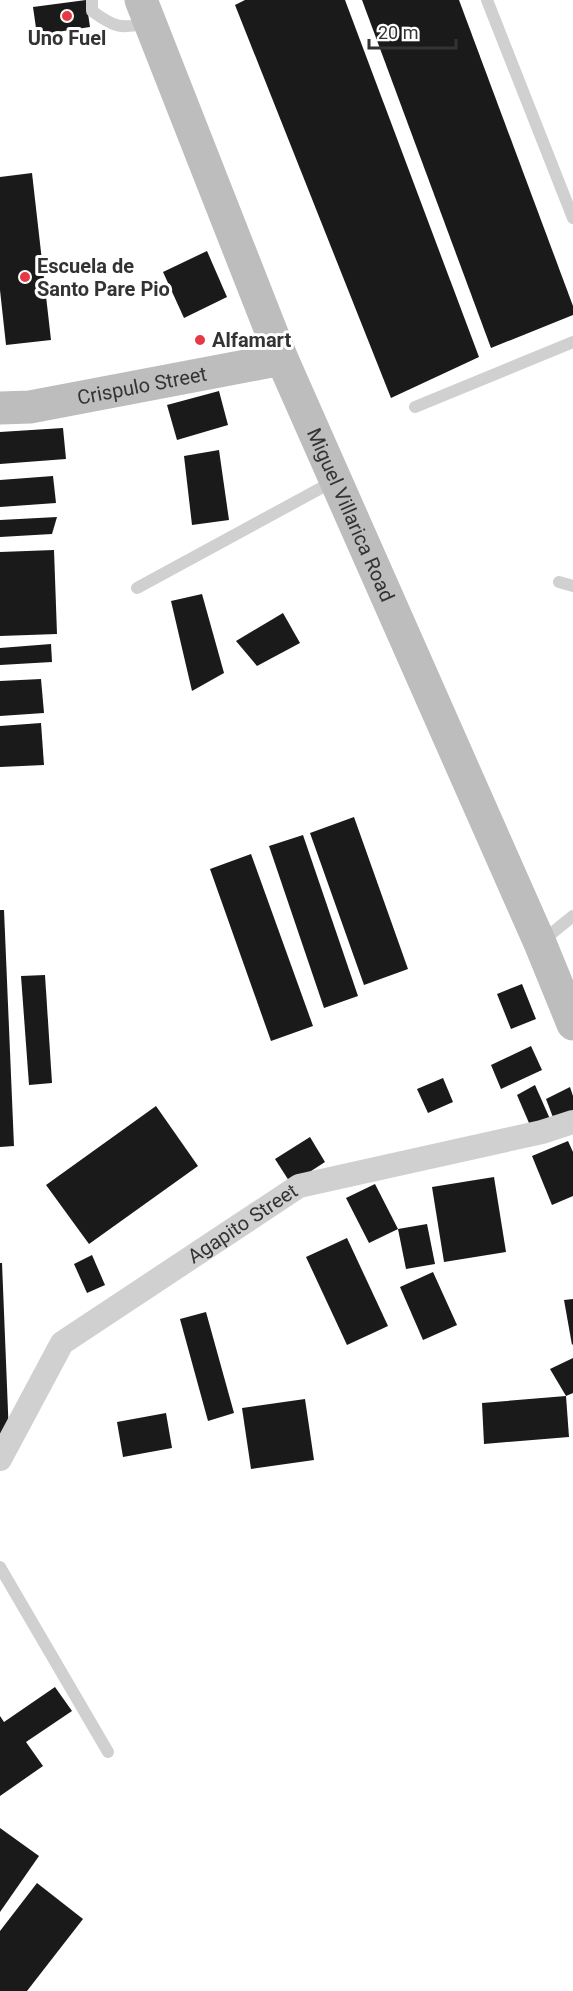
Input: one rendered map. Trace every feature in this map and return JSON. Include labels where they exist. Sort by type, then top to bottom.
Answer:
[{"type":"main road","name":"Miguel Villarica Road","points":[[146,12],[282,359],[570,1007]]},
{"type":"main road","name":"Crispulo Street","points":[[0,408],[30,407],[282,359]]},
{"type":"street","name":"Agapito Street","points":[[0,1459],[62,1343],[299,1186],[542,1132],[573,1122]]},
{"type":"lane","points":[[92,0],[92,11],[111,25],[126,28],[146,12]]},
{"type":"lane","points":[[487,0],[573,219]]},
{"type":"lane","points":[[415,407],[573,342]]},
{"type":"lane","points":[[137,588],[335,481]]},
{"type":"lane","points":[[559,582],[573,586]]},
{"type":"lane","points":[[540,943],[573,916]]},
{"type":"lane","points":[[0,1568],[108,1752]]},
{"type":"building","points":[[86,0],[90,27],[37,35],[33,7]]},
{"type":"building","points":[[245,0],[345,0],[479,357],[391,398],[235,5]]},
{"type":"building","points":[[362,0],[459,0],[573,306],[573,315],[491,348]]},
{"type":"building","points":[[32,173],[51,340],[6,345],[0,290],[0,177]]},
{"type":"building","points":[[207,251],[227,297],[184,318],[163,272]]},
{"type":"building","points":[[219,391],[228,425],[177,440],[167,405]]},
{"type":"building","points":[[63,428],[66,459],[0,464],[0,432]]},
{"type":"building","points":[[219,450],[229,520],[192,525],[184,456]]},
{"type":"building","points":[[53,476],[56,503],[0,507],[0,480]]},
{"type":"building","points":[[57,517],[52,534],[0,537],[0,520]]},
{"type":"building","points":[[54,550],[57,634],[0,636],[0,552]]},
{"type":"building","points":[[202,594],[224,673],[192,691],[171,601]]},
{"type":"building","points":[[283,613],[300,643],[257,666],[236,641]]},
{"type":"building","points":[[51,644],[52,662],[0,665],[0,648]]},
{"type":"building","points":[[41,679],[44,713],[0,716],[0,681]]},
{"type":"building","points":[[41,723],[44,765],[0,767],[0,726]]},
{"type":"building","points":[[354,817],[408,969],[364,985],[310,833]]},
{"type":"building","points":[[303,835],[358,996],[324,1008],[269,846]]},
{"type":"building","points":[[251,854],[313,1026],[271,1041],[210,869]]},
{"type":"building","points":[[0,910],[4,910],[14,1146],[0,1147]]},
{"type":"building","points":[[45,975],[52,1083],[29,1085],[21,976]]},
{"type":"building","points":[[522,984],[536,1019],[511,1029],[497,994]]},
{"type":"building","points":[[531,1046],[542,1070],[501,1089],[491,1065]]},
{"type":"building","points":[[443,1078],[453,1102],[428,1113],[417,1089]]},
{"type":"building","points":[[535,1085],[550,1119],[532,1130],[517,1095]]},
{"type":"building","points":[[570,1087],[573,1096],[573,1113],[554,1120],[546,1099]]},
{"type":"building","points":[[156,1106],[198,1166],[89,1244],[46,1185]]},
{"type":"building","points":[[310,1137],[325,1162],[291,1184],[275,1159]]},
{"type":"building","points":[[568,1141],[573,1152],[573,1196],[552,1205],[532,1156]]},
{"type":"building","points":[[494,1177],[506,1252],[444,1262],[432,1187]]},
{"type":"building","points":[[375,1184],[398,1229],[369,1243],[346,1198]]},
{"type":"building","points":[[427,1224],[435,1264],[406,1269],[398,1229]]},
{"type":"building","points":[[347,1238],[388,1326],[347,1345],[306,1257]]},
{"type":"building","points":[[92,1255],[105,1285],[87,1293],[74,1264]]},
{"type":"building","points":[[0,1263],[2,1263],[9,1436],[0,1437]]},
{"type":"building","points":[[433,1272],[457,1325],[423,1340],[400,1287]]},
{"type":"building","points":[[573,1299],[573,1344],[572,1345],[564,1300]]},
{"type":"building","points":[[206,1312],[234,1413],[208,1421],[180,1319]]},
{"type":"building","points":[[573,1358],[573,1393],[566,1396],[550,1369]]},
{"type":"building","points":[[566,1396],[569,1437],[484,1444],[482,1403]]},
{"type":"building","points":[[305,1399],[314,1460],[251,1469],[242,1408]]},
{"type":"building","points":[[166,1413],[172,1448],[123,1457],[117,1422]]},
{"type":"building","points":[[55,1687],[72,1711],[26,1742],[43,1766],[0,1796],[0,1716],[4,1722]]},
{"type":"building","points":[[0,1828],[39,1856],[0,1912]]},
{"type":"building","points":[[37,1883],[83,1919],[27,1991],[0,1991],[0,1931]]},
{"type":"place","name":"Uno Fuel","points":[[67,16]]},
{"type":"place","name":"Escuela de Santo Pare Pio","points":[[25,277]]},
{"type":"place","name":"Alfamart","points":[[200,340]]}]
